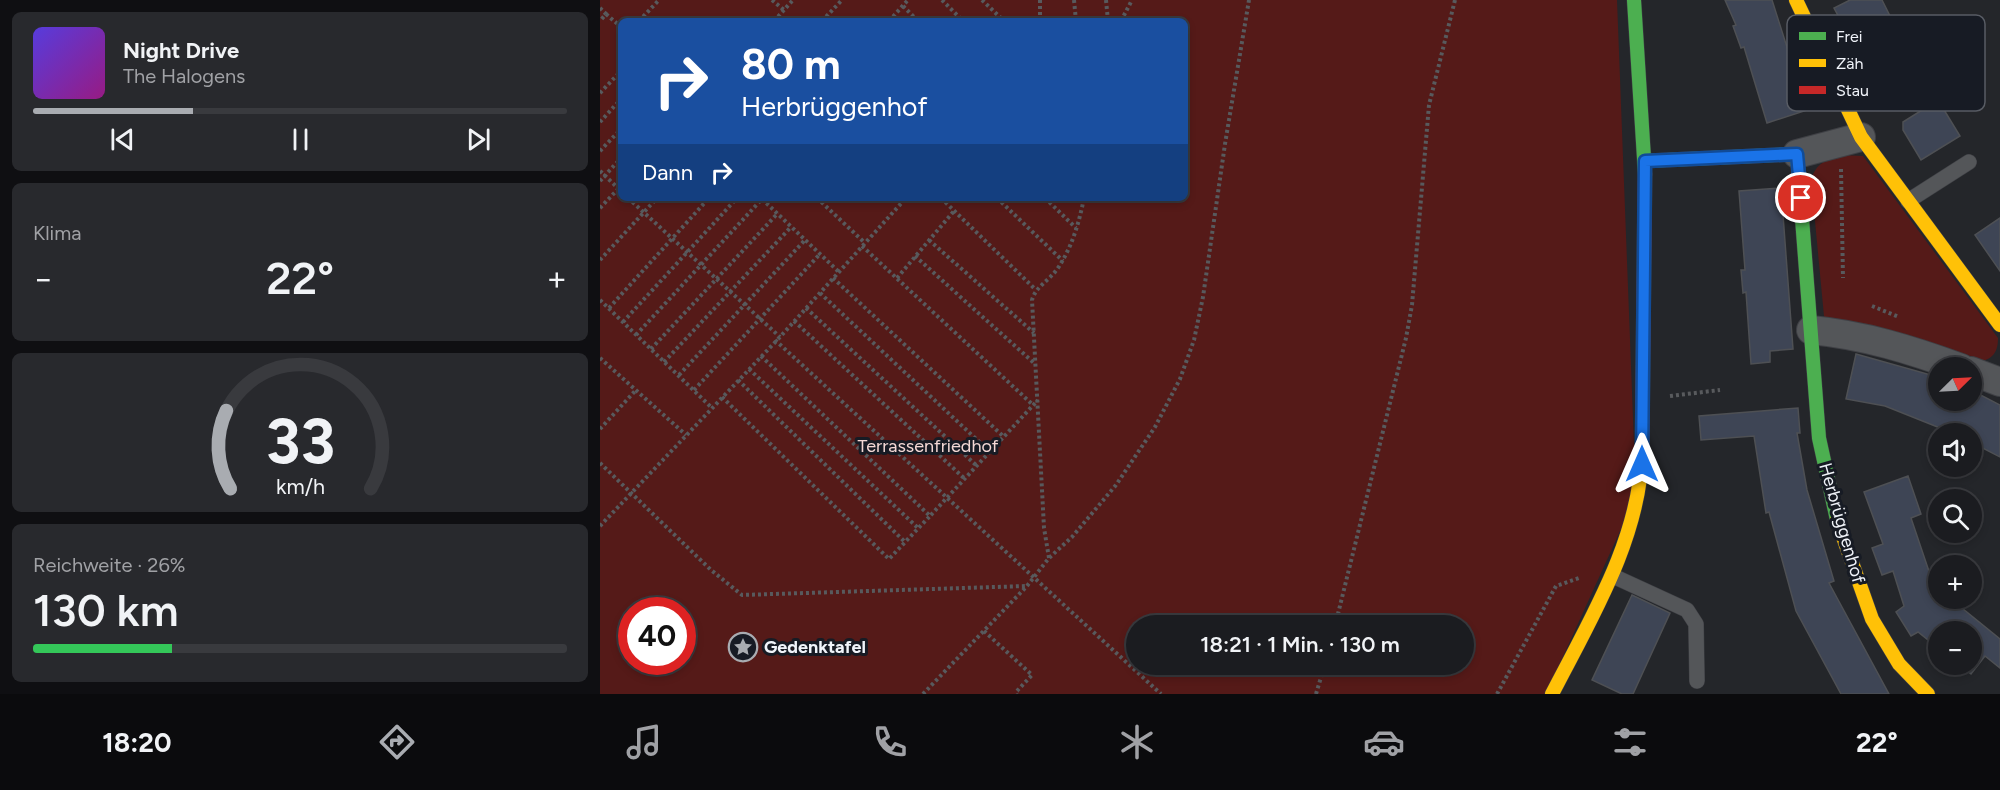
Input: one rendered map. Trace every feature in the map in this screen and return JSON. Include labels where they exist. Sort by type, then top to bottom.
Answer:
[{"type":"street","points":[[1552,694],[1612,576],[1635,502],[1642,464],[1645,161],[1634,0]]},
{"type":"street","points":[[1796,0],[1803,15]]},
{"type":"street","points":[[1843,111],[1851,139],[1908,201],[1995,308],[2000,325]]},
{"type":"street","points":[[1645,161],[1797,154],[1851,139]]},
{"type":"street","name":"Herbrüggenhof","points":[[1797,154],[1819,438],[1829,492],[1847,553],[1872,619],[1899,664],[1928,694]]},
{"type":"street","points":[[1811,330],[1870,339],[1931,357]]},
{"type":"street","points":[[1982,375],[2000,382]]},
{"type":"lane","points":[[1908,201],[1969,162]]},
{"type":"lane","points":[[1612,576],[1687,610],[1696,624],[1697,681]]},
{"type":"path","points":[[642,18],[659,0]]},
{"type":"path","points":[[772,0],[784,10]]},
{"type":"path","points":[[777,18],[793,0]]},
{"type":"path","points":[[825,18],[842,0]]},
{"type":"path","points":[[892,18],[908,0]]},
{"type":"path","points":[[942,0],[960,18]]},
{"type":"path","points":[[982,0],[1001,18]]},
{"type":"path","points":[[1074,0],[1076,18]]},
{"type":"path","points":[[1106,0],[1108,18]]},
{"type":"path","points":[[1123,18],[1132,0]]},
{"type":"path","points":[[923,694],[1027,586],[1049,558],[1072,537],[1116,485],[1155,428],[1180,380],[1194,340],[1203,297],[1249,0]]},
{"type":"path","points":[[1338,615],[1406,338],[1412,305],[1429,105],[1455,0]]},
{"type":"path","points":[[1038,1],[1040,18]]},
{"type":"path","points":[[903,6],[915,18]]},
{"type":"path","points":[[600,8],[618,24]]},
{"type":"path","points":[[600,21],[606,14]]},
{"type":"path","points":[[600,93],[618,74]]},
{"type":"path","points":[[600,122],[618,102]]},
{"type":"path","points":[[600,151],[618,132]]},
{"type":"path","points":[[1843,278],[1851,139]]},
{"type":"path","points":[[600,181],[618,161]]},
{"type":"path","points":[[600,171],[618,187]]},
{"type":"path","points":[[600,208],[618,191]]},
{"type":"path","points":[[631,201],[780,337]]},
{"type":"path","points":[[600,260],[654,201]]},
{"type":"path","points":[[609,308],[706,201]]},
{"type":"path","points":[[623,322],[734,201]]},
{"type":"path","points":[[636,335],[759,201]]},
{"type":"path","points":[[765,201],[839,272]]},
{"type":"path","points":[[820,201],[897,278],[1033,405]]},
{"type":"path","points":[[600,526],[780,337],[902,201]]},
{"type":"path","points":[[944,201],[1035,289]]},
{"type":"path","points":[[1000,201],[1062,261]]},
{"type":"path","points":[[1048,201],[1076,228]]},
{"type":"path","points":[[1049,558],[1044,528],[1032,300],[1035,289],[1047,281],[1069,251],[1083,201]]},
{"type":"path","points":[[897,278],[954,211]]},
{"type":"path","points":[[651,349],[778,213]]},
{"type":"path","points":[[664,362],[791,227]]},
{"type":"path","points":[[679,375],[805,240]]},
{"type":"path","points":[[929,240],[1034,334]]},
{"type":"path","points":[[694,390],[820,254]]},
{"type":"path","points":[[915,256],[1036,364]]},
{"type":"path","points":[[833,278],[1004,437]]},
{"type":"path","points":[[820,293],[990,452]]},
{"type":"path","points":[[600,300],[712,408]]},
{"type":"path","points":[[806,308],[977,465]]},
{"type":"path","points":[[794,321],[965,479]]},
{"type":"path","points":[[776,340],[1161,694]]},
{"type":"path","points":[[760,356],[930,516]]},
{"type":"path","points":[[600,357],[686,435]]},
{"type":"path","points":[[749,369],[918,528]]},
{"type":"path","points":[[738,380],[905,542]]},
{"type":"path","points":[[600,429],[636,390]]},
{"type":"path","points":[[1664,397],[1720,390]]},
{"type":"path","points":[[722,397],[889,559],[1038,400]]},
{"type":"path","points":[[600,463],[711,570],[742,596],[1027,586]]},
{"type":"path","points":[[1497,694],[1556,586],[1582,577],[1612,576]]},
{"type":"path","points":[[984,631],[1032,675],[1017,694]]},
{"type":"path","points":[[1316,694],[1322,675]]},
{"type":"green space","name":"Terrassenfriedhof","points":[[600,0],[1617,0],[1636,496],[1546,694],[600,694]]},
{"type":"green space","points":[[1841,155],[1863,156],[1998,338],[1996,351],[1991,357],[1982,361],[1982,357],[1961,357],[1828,320],[1824,316],[1811,179],[1816,169],[1830,159]]},
{"type":"building","points":[[1725,0],[1772,0],[1787,47],[1787,111],[1804,111],[1767,123],[1744,47],[1741,48],[1733,26],[1736,25]]},
{"type":"building","points":[[1850,0],[1882,0],[1890,15],[1838,15],[1834,8]]},
{"type":"building","points":[[1920,111],[1945,111],[1960,136],[1921,160],[1903,130],[1903,122]]},
{"type":"building","points":[[1781,188],[1793,349],[1770,351],[1770,362],[1751,364],[1746,292],[1743,293],[1741,270],[1745,270],[1739,191]]},
{"type":"building","points":[[2000,218],[2000,271],[1975,235]]},
{"type":"building","points":[[1856,354],[1928,374],[1928,411],[1982,411],[1982,396],[2000,405],[2000,457],[1982,448],[1982,423],[1928,423],[1885,406],[1846,399]]},
{"type":"building","points":[[1798,408],[1800,433],[1797,433],[1807,490],[1834,581],[1829,583],[1889,694],[1841,694],[1796,611],[1769,512],[1766,513],[1754,436],[1701,440],[1699,416]]},
{"type":"building","points":[[1908,476],[1921,514],[1911,518],[1928,568],[1928,609],[1963,609],[1978,621],[1928,621],[1928,640],[1918,632],[1911,636],[1896,612],[1904,606],[1893,571],[1882,575],[1872,548],[1883,544],[1864,492]]},
{"type":"building","points":[[1632,595],[1670,613],[1633,694],[1622,694],[1592,680]]},
{"type":"building","points":[[1982,624],[2000,639],[2000,668],[1985,656],[1982,660]]},
{"type":"traffic: fast","points":[[1634,0],[1645,174]]},
{"type":"traffic: fast","points":[[1645,161],[1797,154],[1819,438],[1837,520]]},
{"type":"traffic: slow","points":[[1796,0],[1803,15]]},
{"type":"traffic: slow","points":[[1849,111],[1861,137],[2000,325]]},
{"type":"traffic: slow","points":[[1552,694],[1597,607],[1623,546],[1633,515],[1642,451]]},
{"type":"traffic: slow","points":[[1837,520],[1872,619],[1899,664],[1928,694]]},
{"type":"traffic: jam","points":[[1642,451],[1645,174]]},
{"type":"place","name":"Gedenktafel","points":[[743,647]]},
{"type":"route","points":[[1642,464],[1641,355],[1645,161],[1797,154],[1801,198]]}]
